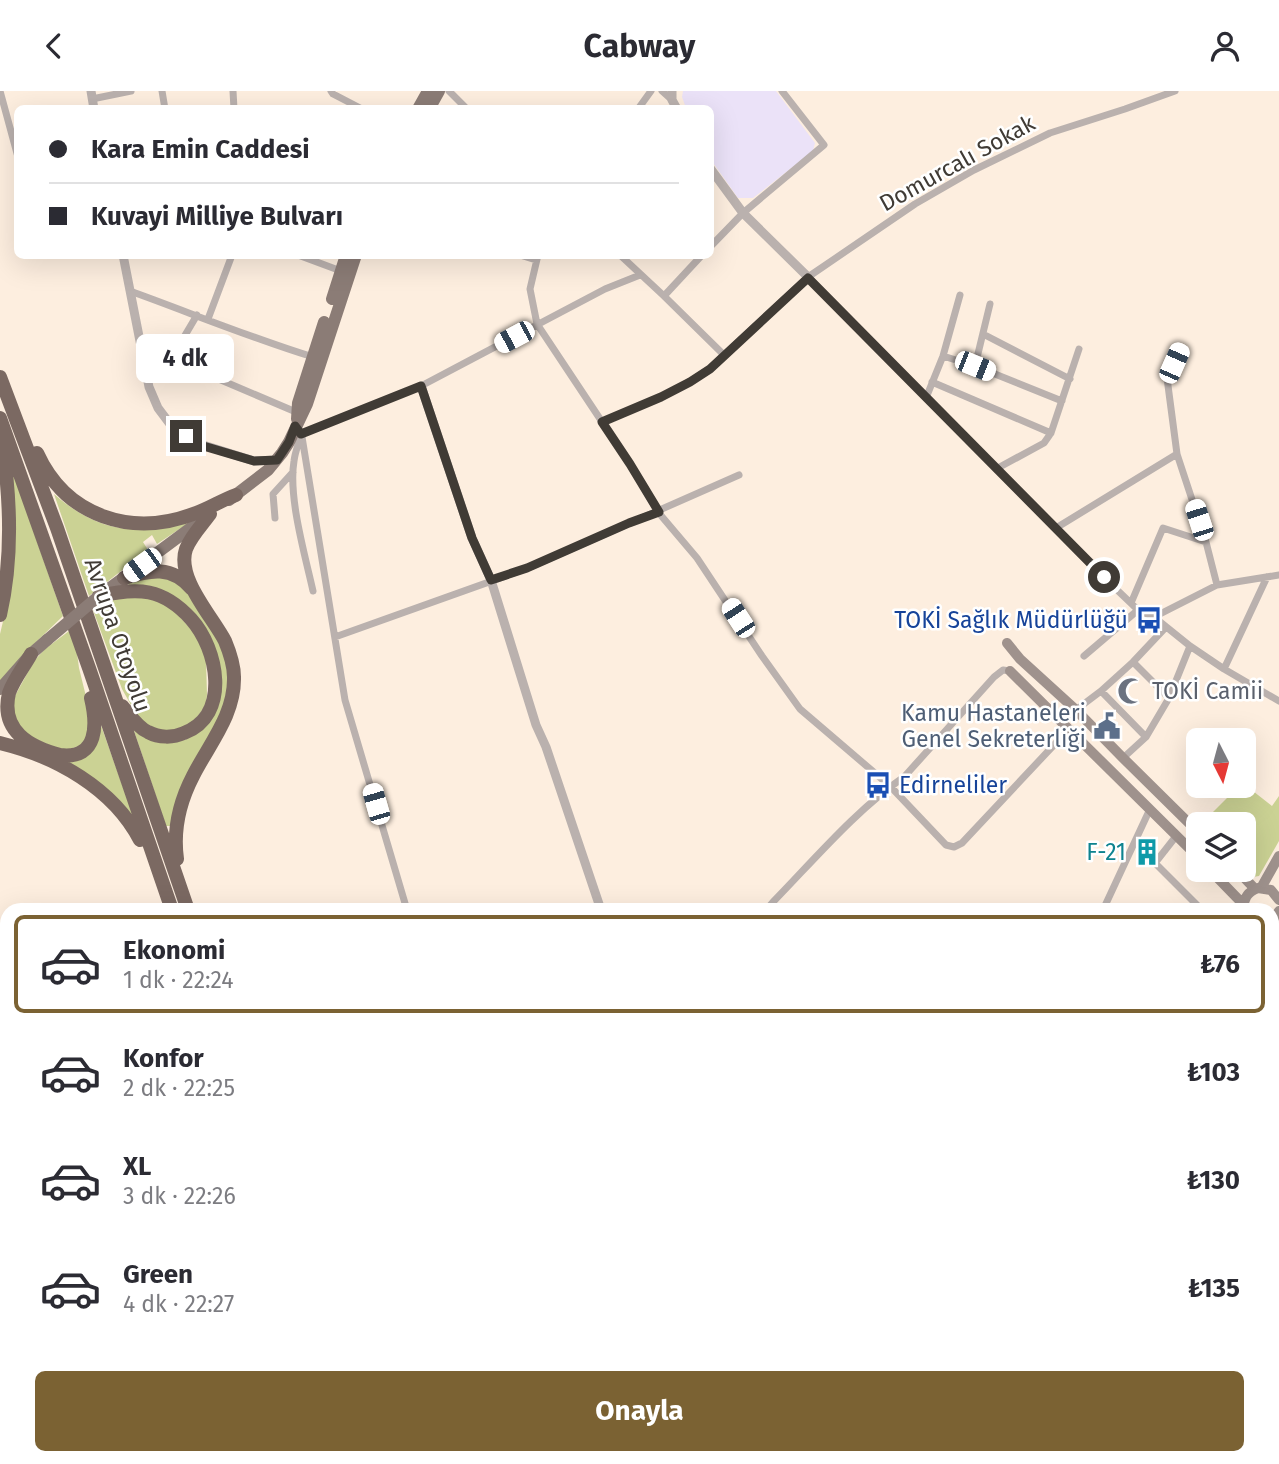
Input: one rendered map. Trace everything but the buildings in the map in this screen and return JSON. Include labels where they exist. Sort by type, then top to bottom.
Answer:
[{"type":"highway","name":"Avrupa Otoyolu","points":[[0,377],[5,418],[170,903]]},
{"type":"highway","name":"Avrupa Otoyolu","points":[[5,418],[57,528],[186,903]]},
{"type":"highway","points":[[5,418],[29,437],[52,480],[73,500],[106,518],[134,522],[172,520],[197,513],[236,495]]},
{"type":"highway","points":[[0,615],[8,574],[10,543],[5,418]]},
{"type":"highway","points":[[195,593],[187,573],[185,553],[210,514]]},
{"type":"highway","points":[[124,578],[156,571],[168,572],[188,584],[224,639],[233,664],[232,696],[225,720],[183,800],[176,836],[181,888]]},
{"type":"highway","points":[[99,596],[134,590],[166,598],[183,610],[200,630],[213,658],[216,682],[210,710],[197,727],[183,734],[163,736],[146,731],[116,699]]},
{"type":"highway","points":[[31,654],[9,692],[6,719],[12,730],[29,743],[60,755],[72,755],[83,750],[94,736],[95,714],[89,668]]},
{"type":"highway","points":[[0,731],[17,747],[68,770],[107,797],[126,817],[155,861]]},
{"type":"highway","points":[[0,743],[17,747]]},
{"type":"main road","points":[[297,424],[313,357],[345,259]]},
{"type":"main road","points":[[0,689],[31,654],[99,596],[236,495],[277,460],[307,404],[355,259]]},
{"type":"main road","points":[[1007,643],[1020,659],[1076,710],[1186,820]]},
{"type":"main road","points":[[1010,671],[1186,844]]},
{"type":"main road","points":[[1244,903],[1247,895],[1258,888],[1279,856]]},
{"type":"main road","points":[[1221,882],[1239,903]]},
{"type":"main road","points":[[1251,882],[1258,888],[1271,890],[1279,896]]},
{"type":"street","points":[[92,99],[131,91]]},
{"type":"street","points":[[331,91],[354,105]]},
{"type":"street","points":[[449,91],[463,105]]},
{"type":"street","points":[[662,91],[674,100]]},
{"type":"street","points":[[714,243],[743,213],[824,145],[782,91]]},
{"type":"street","name":"Domurcalı Sokak","points":[[602,422],[661,397],[710,369],[808,278],[915,204],[974,170],[1050,133],[1175,91]]},
{"type":"street","points":[[0,92],[14,136]]},
{"type":"street","points":[[714,173],[743,213],[1138,610],[1154,617],[1224,670],[1279,701]]},
{"type":"street","points":[[124,259],[149,387],[158,408],[173,428],[200,445],[254,461],[277,460]]},
{"type":"street","points":[[208,319],[230,259]]},
{"type":"street","points":[[309,259],[341,271]]},
{"type":"street","points":[[537,259],[530,289],[537,324],[659,512],[697,558],[800,709],[890,786],[946,845],[954,847],[962,843],[1076,710],[1133,662],[1166,627]]},
{"type":"street","points":[[624,259],[724,355]]},
{"type":"street","points":[[664,296],[698,259]]},
{"type":"street","points":[[141,346],[297,424],[421,386],[605,289],[640,275]]},
{"type":"street","points":[[130,291],[258,340],[313,357]]},
{"type":"street","points":[[926,398],[943,356],[960,295]]},
{"type":"street","points":[[975,366],[990,304]]},
{"type":"street","points":[[171,359],[197,315]]},
{"type":"street","points":[[984,334],[1070,379]]},
{"type":"street","points":[[1181,348],[1167,378],[1177,454],[1217,585]]},
{"type":"street","points":[[996,469],[1044,443],[1051,433],[1079,349]]},
{"type":"street","points":[[943,356],[1062,401]]},
{"type":"street","points":[[932,382],[1051,433]]},
{"type":"street","points":[[421,386],[472,538],[491,580],[536,725],[546,747],[599,903]]},
{"type":"street","points":[[297,424],[293,471],[298,520],[313,591]]},
{"type":"street","points":[[297,424],[345,700],[405,903]]},
{"type":"street","points":[[1056,528],[1177,454]]},
{"type":"street","points":[[275,517],[273,494],[293,471]]},
{"type":"street","points":[[335,637],[527,568],[739,475]]},
{"type":"street","points":[[1131,603],[1163,528],[1206,542]]},
{"type":"street","points":[[1154,617],[1217,585],[1279,575]]},
{"type":"street","points":[[1224,670],[1267,577]]},
{"type":"street","points":[[1084,656],[1138,610]]},
{"type":"street","points":[[1123,758],[1146,737],[1169,698],[1190,646]]},
{"type":"street","points":[[1133,662],[1169,698]]},
{"type":"street","points":[[771,903],[841,831],[890,786],[904,777],[994,677],[1003,670],[1010,671]]},
{"type":"street","points":[[1101,691],[1146,737]]},
{"type":"street","points":[[1106,903],[1150,809]]},
{"type":"street","points":[[1177,835],[1155,863],[1195,903]]},
{"type":"shaded area","points":[[683,91],[776,91],[815,143],[813,151],[753,198],[738,198],[714,164],[714,105],[685,105]]},
{"type":"green space","points":[[14,475],[63,616],[0,681],[0,634],[10,592],[11,476]]},
{"type":"green space","points":[[54,494],[88,517],[121,528],[157,528],[196,518],[157,544],[152,535],[143,542],[148,550],[89,596]]},
{"type":"green space","points":[[160,575],[186,587],[222,644],[231,688],[172,826],[166,826],[132,725],[185,740],[203,728],[218,701],[199,620],[130,587],[128,583]]},
{"type":"green space","points":[[116,597],[151,598],[172,608],[197,636],[206,660],[207,695],[206,705],[192,724],[166,732],[148,727],[136,714],[122,689],[93,610],[104,603],[103,601]]},
{"type":"green space","points":[[69,631],[77,653],[92,721],[83,745],[63,751],[26,735],[13,725],[10,705],[34,661]]},
{"type":"green space","points":[[98,717],[134,818],[60,759],[72,759]]},
{"type":"green space","points":[[1256,793],[1272,806],[1279,796],[1279,841],[1259,876],[1256,876],[1256,812],[1213,812],[1227,798],[1256,798]]},
{"type":"place","name":"TOKİ Sağlık Müdürlüğü","points":[[1149,620]]},
{"type":"place","name":"TOKİ Camii","points":[[1131,691]]},
{"type":"place","name":"Kamu Hastaneleri Genel Sekreterliği","points":[[1107,726]]},
{"type":"place","name":"Edirneliler","points":[[878,785]]},
{"type":"place","name":"F-21","points":[[1147,852]]},
{"type":"route","points":[[186,436],[200,445],[254,461],[277,460],[289,442],[295,426],[301,434],[421,386],[472,538],[491,580],[527,568],[659,512],[602,422],[661,397],[710,369],[808,278],[1104,577]]}]
